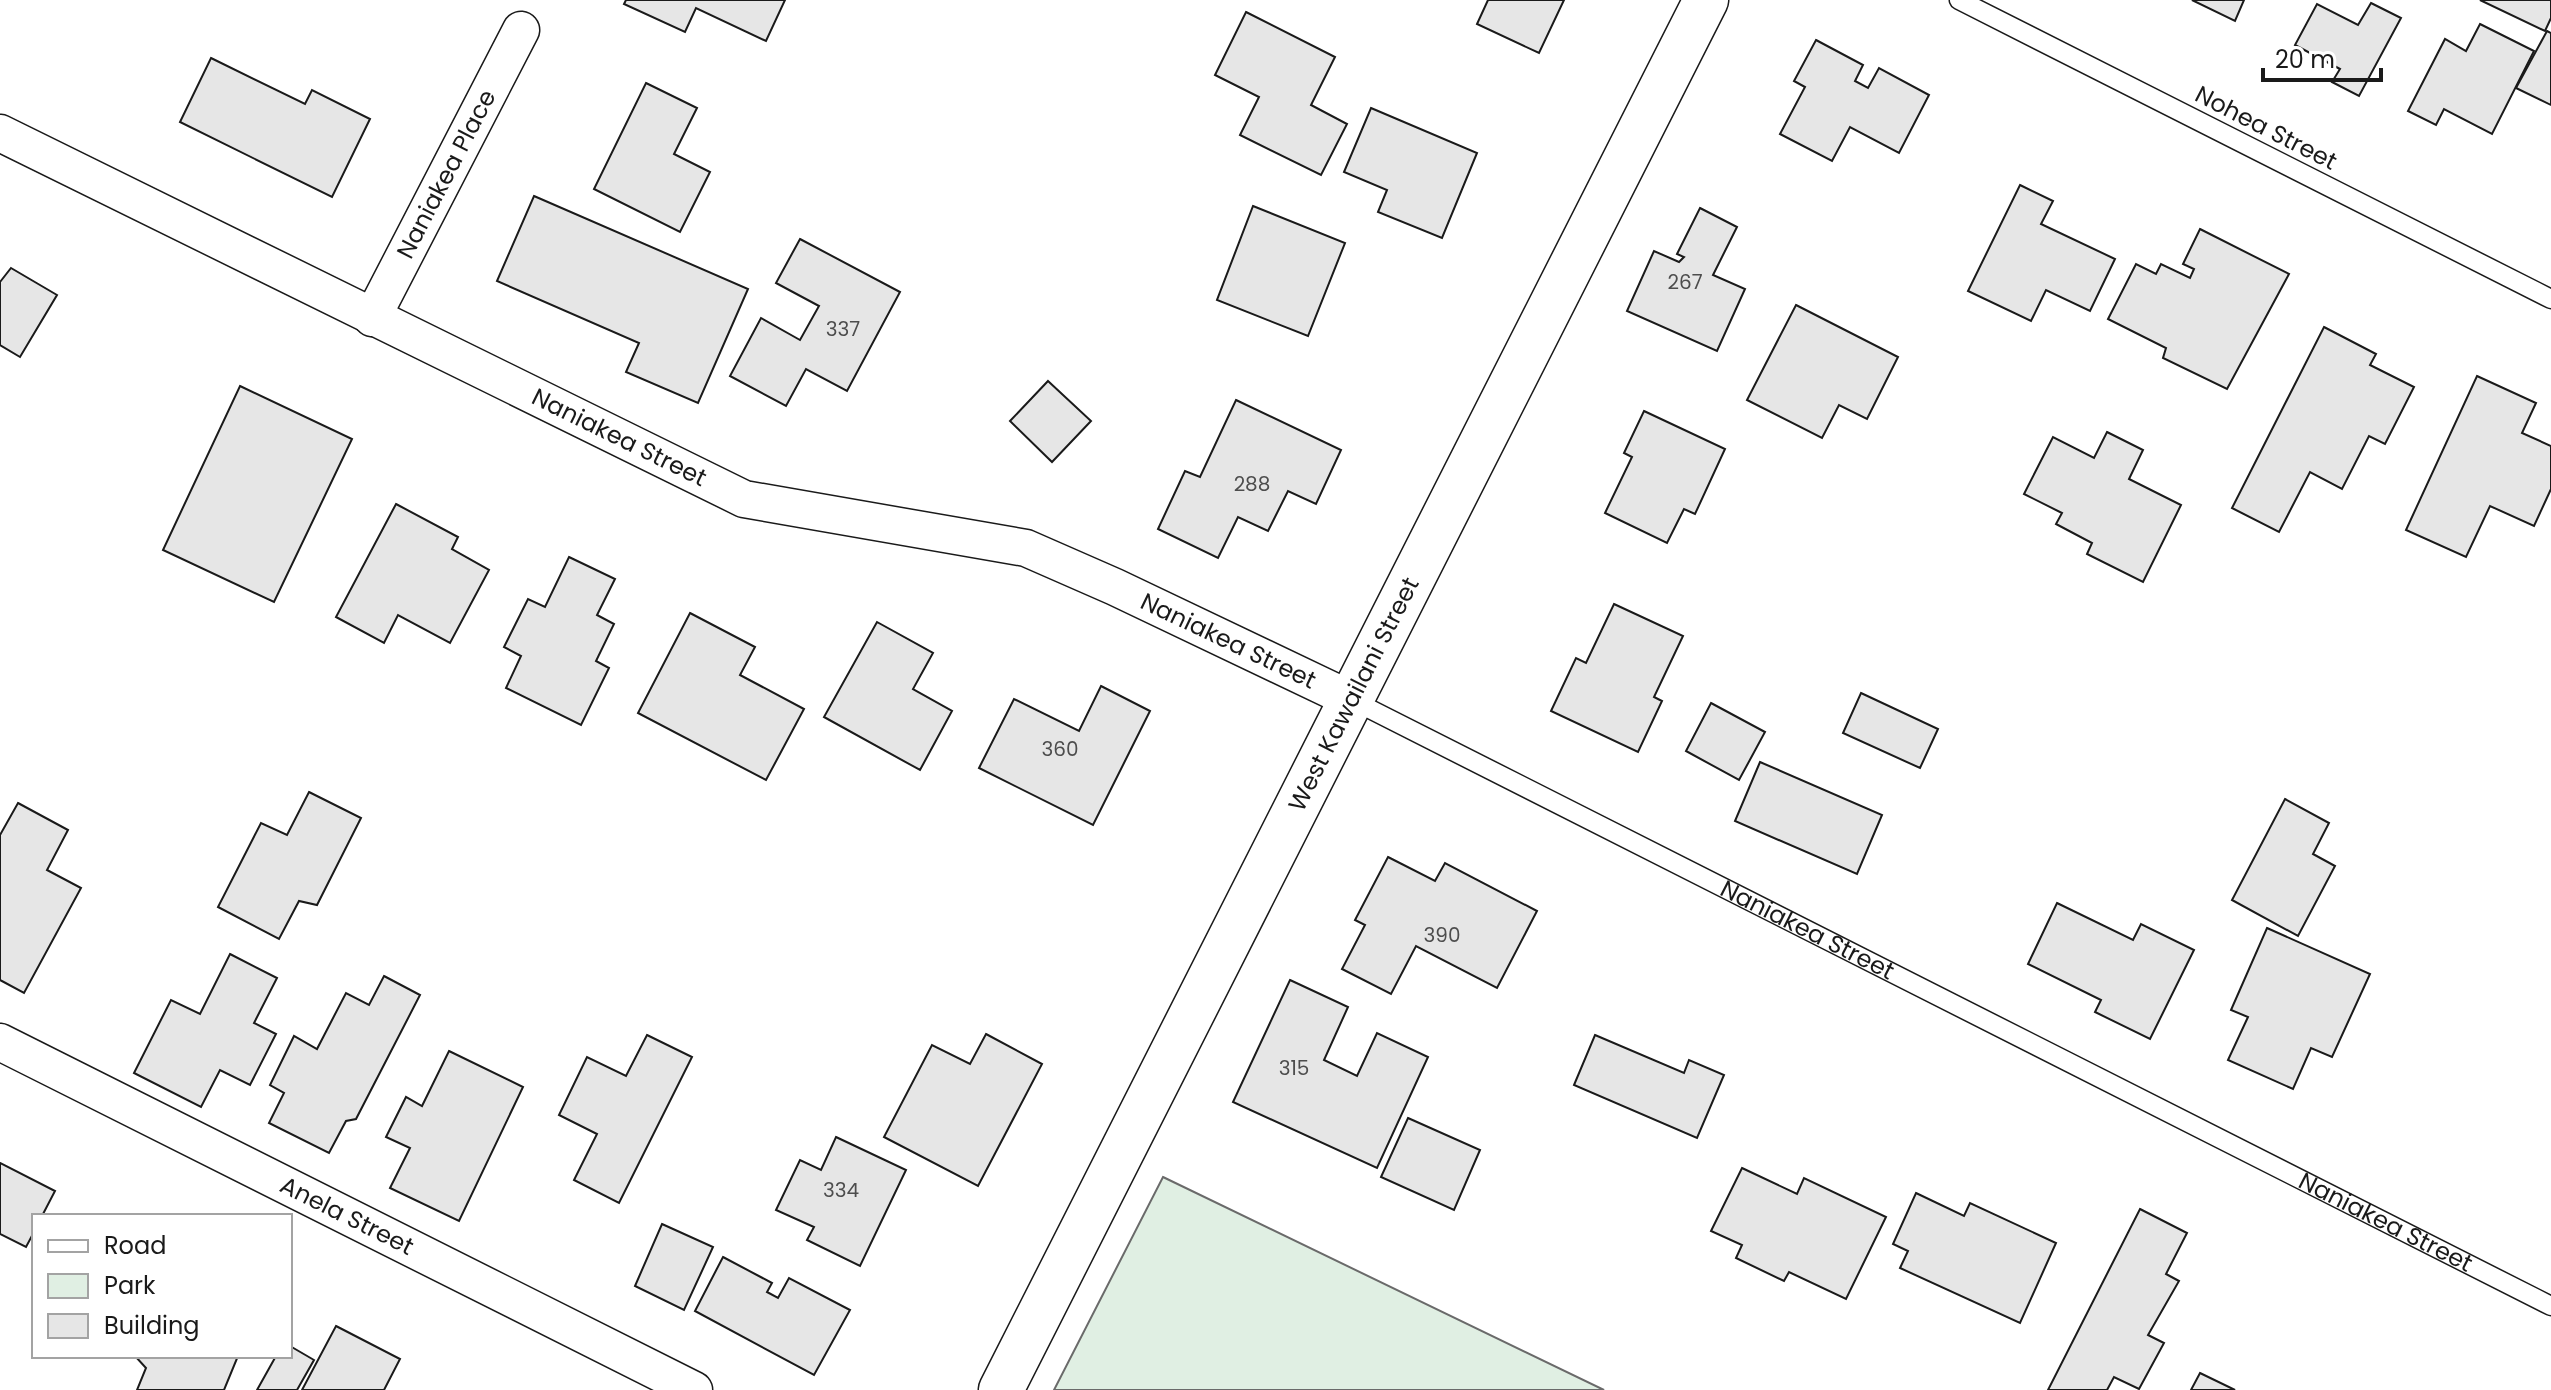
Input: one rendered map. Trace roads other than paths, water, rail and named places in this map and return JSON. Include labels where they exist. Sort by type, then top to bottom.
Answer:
[{"type":"street","name":"West Kawailani Street","points":[[1001,1390],[1706,0]]},
{"type":"street","name":"Naniakea Place","points":[[372,318],[521,30]]},
{"type":"street","name":"Naniakea Street","points":[[0,133],[744,499],[1026,548],[1352,700]]},
{"type":"street","name":"Anela Street","points":[[0,1042],[694,1390]]},
{"type":"lane","name":"Nohea Street","points":[[1959,0],[2551,299]]},
{"type":"lane","name":"Naniakea Street","points":[[1352,700],[2551,1306]]}]
